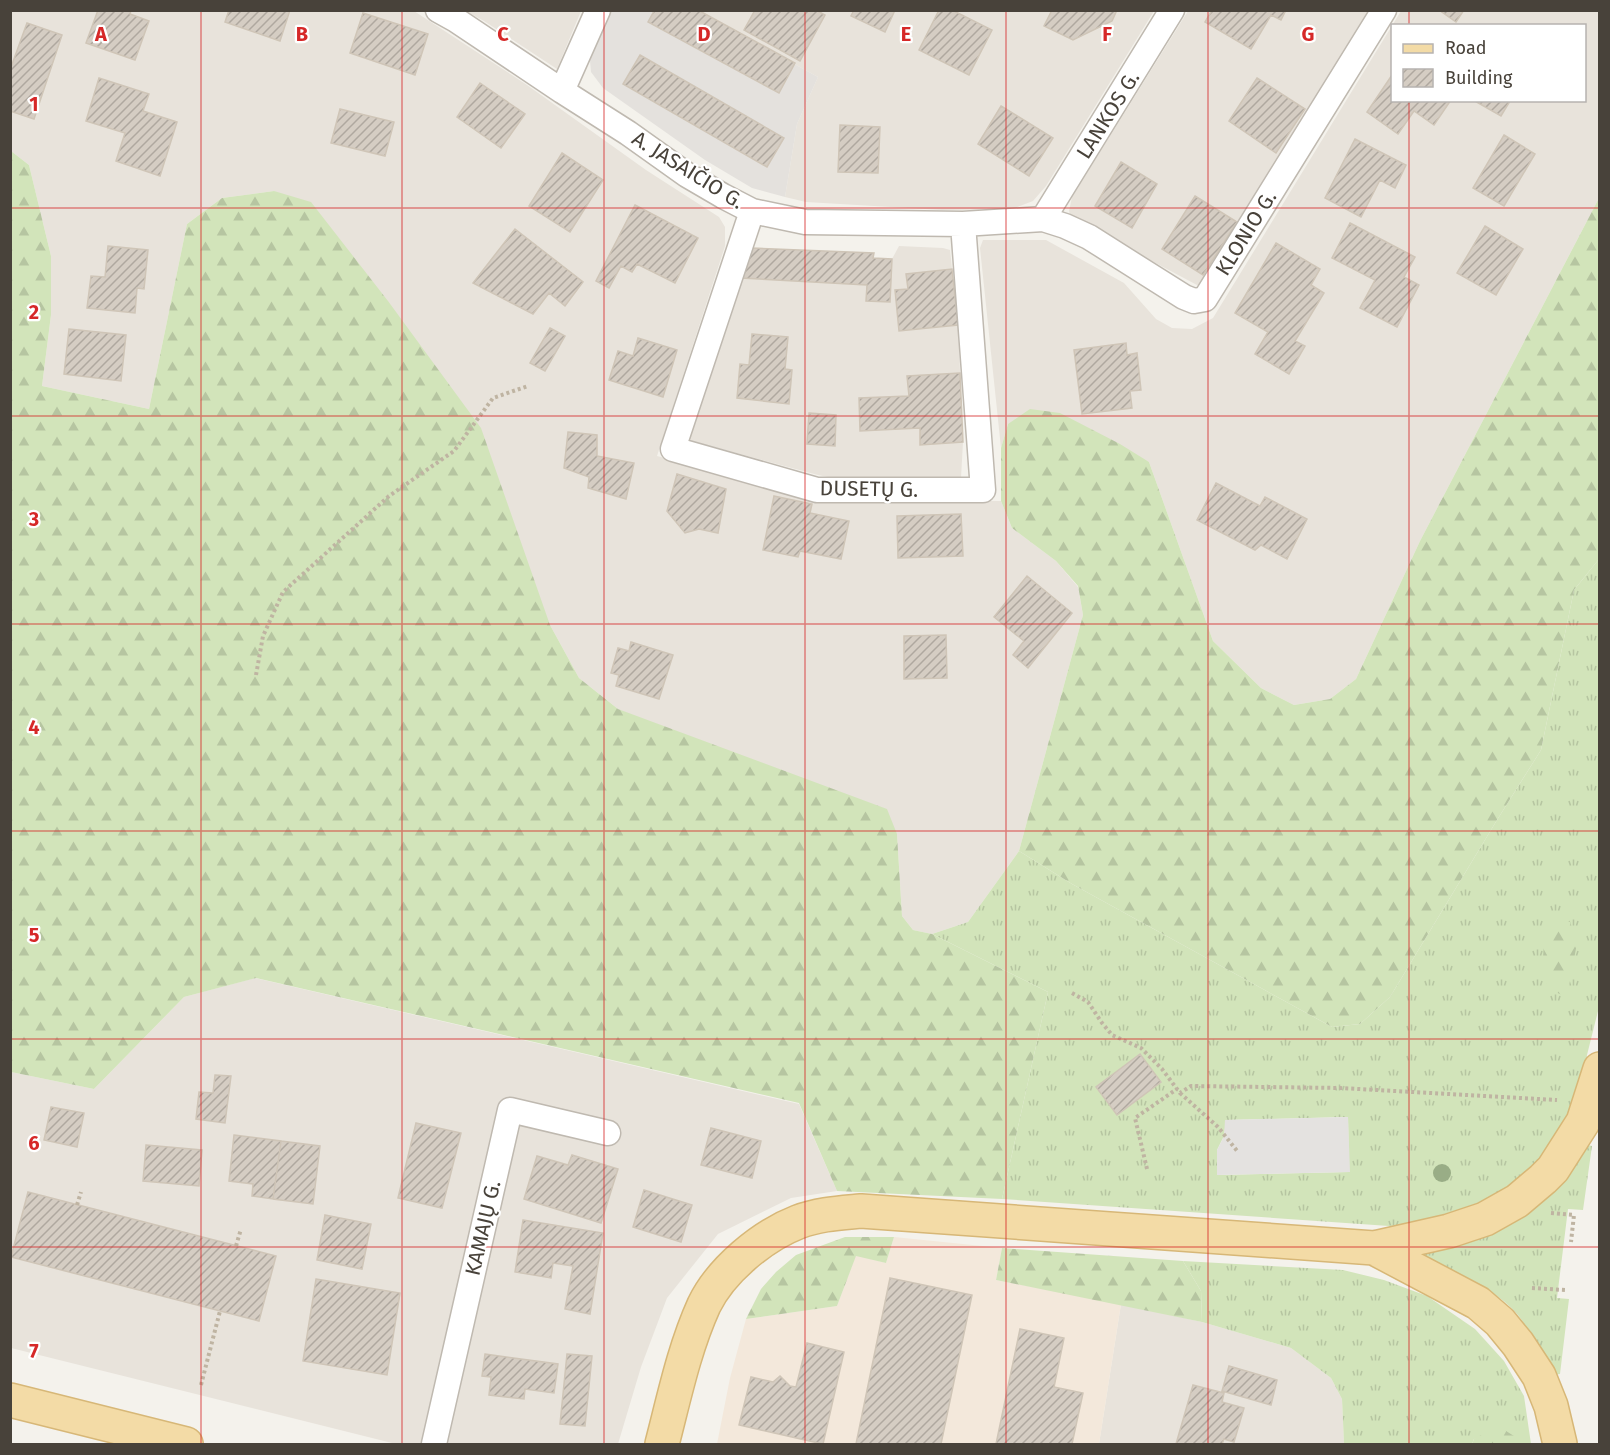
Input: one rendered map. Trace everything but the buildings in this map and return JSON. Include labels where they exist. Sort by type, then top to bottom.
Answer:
[{"type":"main road","points":[[662,1444],[691,1339],[705,1303],[722,1278],[740,1259],[764,1240],[798,1222],[828,1214],[861,1211],[1374,1248],[1449,1231],[1485,1219],[1517,1201],[1553,1169],[1583,1122],[1599,1069]]},
{"type":"main road","points":[[1374,1248],[1478,1303],[1500,1322],[1539,1376],[1551,1406],[1560,1444]]},
{"type":"main road","points":[[10,1400],[186,1444]]},
{"type":"street","name":"A. JASAIČIO G.","points":[[438,10],[628,133],[687,175],[752,210],[805,222],[963,224],[1043,219]]},
{"type":"street","points":[[562,91],[598,10]]},
{"type":"street","name":"LANKOS G.","points":[[1043,219],[1172,10]]},
{"type":"street","name":"KLONIO G.","points":[[1043,219],[1089,237],[1184,297],[1194,301],[1205,299],[1384,10]]},
{"type":"street","name":"DUSETŲ G.","points":[[752,210],[674,449],[817,490],[983,490],[963,224]]},
{"type":"street","name":"KAMAJŲ G.","points":[[434,1444],[510,1110],[608,1133]]},
{"type":"path","points":[[256,675],[263,636],[283,592],[389,496],[454,451],[493,398],[528,386]]},
{"type":"path","points":[[1072,993],[1088,1002],[1112,1035],[1141,1048],[1162,1069],[1179,1091],[1218,1127],[1238,1152]]},
{"type":"path","points":[[1147,1169],[1135,1118],[1191,1086],[1340,1088],[1566,1101]]},
{"type":"path","points":[[77,1205],[81,1192]]},
{"type":"path","points":[[1542,1212],[1574,1215],[1571,1242]]},
{"type":"path","points":[[236,1246],[241,1229]]},
{"type":"path","points":[[1532,1288],[1565,1290]]},
{"type":"path","points":[[201,1385],[220,1311]]},
{"type":"shaded area","points":[[581,10],[557,69],[466,11]]},
{"type":"shaded area","points":[[10,11],[414,11],[527,85],[646,170],[719,217],[725,227],[725,246],[657,456],[830,500],[1001,501],[1012,528],[1056,561],[1078,587],[1083,615],[1019,851],[968,922],[932,934],[913,930],[902,916],[897,834],[618,709],[579,678],[550,625],[274,191],[222,198],[187,224],[149,409],[42,386],[51,315],[51,256],[29,165],[11,151]]},
{"type":"shaded area","points":[[611,11],[698,11],[818,77],[797,124],[785,197],[752,188],[705,160],[603,88],[591,72],[590,61]]},
{"type":"shaded area","points":[[698,11],[1154,11],[1046,186],[1033,201],[1012,209],[942,210],[806,202],[785,197],[797,124],[818,77]]},
{"type":"shaded area","points":[[1188,11],[1371,11],[1201,285],[1197,285],[1071,218],[1069,211],[1072,197]]},
{"type":"shaded area","points":[[1401,11],[1599,11],[1599,198],[1420,541],[1356,679],[1330,699],[1294,705],[1261,688],[1213,641],[1149,462],[1008,424],[1001,448],[980,248],[983,240],[1046,240],[1124,283],[1156,319],[1172,328],[1192,329],[1213,318],[1391,27],[1391,102],[1586,102],[1586,24],[1393,24]]},
{"type":"shaded area","points":[[899,246],[950,250],[958,325],[963,442],[961,478],[848,481],[692,441],[687,436],[752,248],[874,253],[873,258],[892,259]]},
{"type":"shaded area","points":[[255,978],[799,1104],[837,1191],[791,1198],[718,1234],[667,1298],[641,1367],[618,1444],[396,1444],[11,1348],[11,1072],[94,1089],[184,997]]},
{"type":"shaded area","points":[[1348,1117],[1350,1172],[1217,1175],[1217,1150],[1224,1136],[1225,1120]]},
{"type":"shaded area","points":[[894,1237],[1002,1248],[996,1280],[1121,1304],[1099,1444],[717,1444],[730,1378],[746,1319],[837,1306],[856,1255],[886,1263]]},
{"type":"shaded area","points":[[1121,1304],[1202,1322],[1291,1348],[1331,1378],[1342,1399],[1344,1444],[1099,1444]]},
{"type":"green space","points":[[11,151],[29,165],[51,256],[51,315],[42,386],[149,409],[187,224],[222,198],[274,191],[311,202],[388,301],[481,428],[550,625],[579,678],[618,709],[887,809],[897,834],[902,916],[913,930],[932,934],[1048,992],[1002,1199],[837,1191],[799,1103],[256,978],[184,997],[94,1089],[11,1072]]},
{"type":"green space","points":[[1599,198],[1599,559],[1574,590],[1541,750],[1390,997],[1360,1024],[1332,1027],[1072,884],[1019,851],[1083,615],[1078,586],[1056,561],[1012,528],[1001,501],[1001,448],[1008,424],[1030,409],[1060,413],[1149,462],[1213,641],[1261,688],[1294,705],[1330,699],[1356,679],[1420,541]]},
{"type":"green space","points":[[1599,559],[1599,1007],[1570,1123],[1548,1159],[1512,1190],[1465,1213],[1425,1225],[1389,1226],[1002,1199],[1048,992],[932,934],[968,922],[1019,851],[1072,884],[1332,1027],[1360,1024],[1390,997],[1541,750],[1574,590]],"holes":[[[1348,1117],[1349,1172],[1217,1175],[1217,1150],[1224,1136],[1226,1120]]]},
{"type":"green space","points":[[1557,917],[1570,922],[1577,943],[1569,986],[1562,995],[1549,989],[1542,972],[1548,924]]},
{"type":"green space","points":[[1587,1145],[1592,1146],[1583,1210],[1568,1209],[1557,1298],[1569,1299],[1560,1374],[1553,1375],[1528,1329],[1508,1305],[1482,1286],[1409,1252]]},
{"type":"green space","points":[[845,1237],[894,1237],[886,1263],[856,1256],[837,1306],[746,1319],[761,1289],[796,1255]]},
{"type":"green space","points":[[1002,1248],[1183,1261],[1201,1291],[1202,1322],[996,1280]]},
{"type":"green space","points":[[1183,1261],[1343,1270],[1384,1280],[1427,1296],[1475,1329],[1504,1361],[1524,1396],[1531,1444],[1514,1444],[1513,1436],[1474,1439],[1472,1444],[1344,1444],[1342,1399],[1331,1378],[1291,1348],[1202,1322],[1201,1291]]},
{"type":"green space","points":[[1498,1426],[1514,1436],[1514,1444],[1472,1444],[1474,1439]]}]
